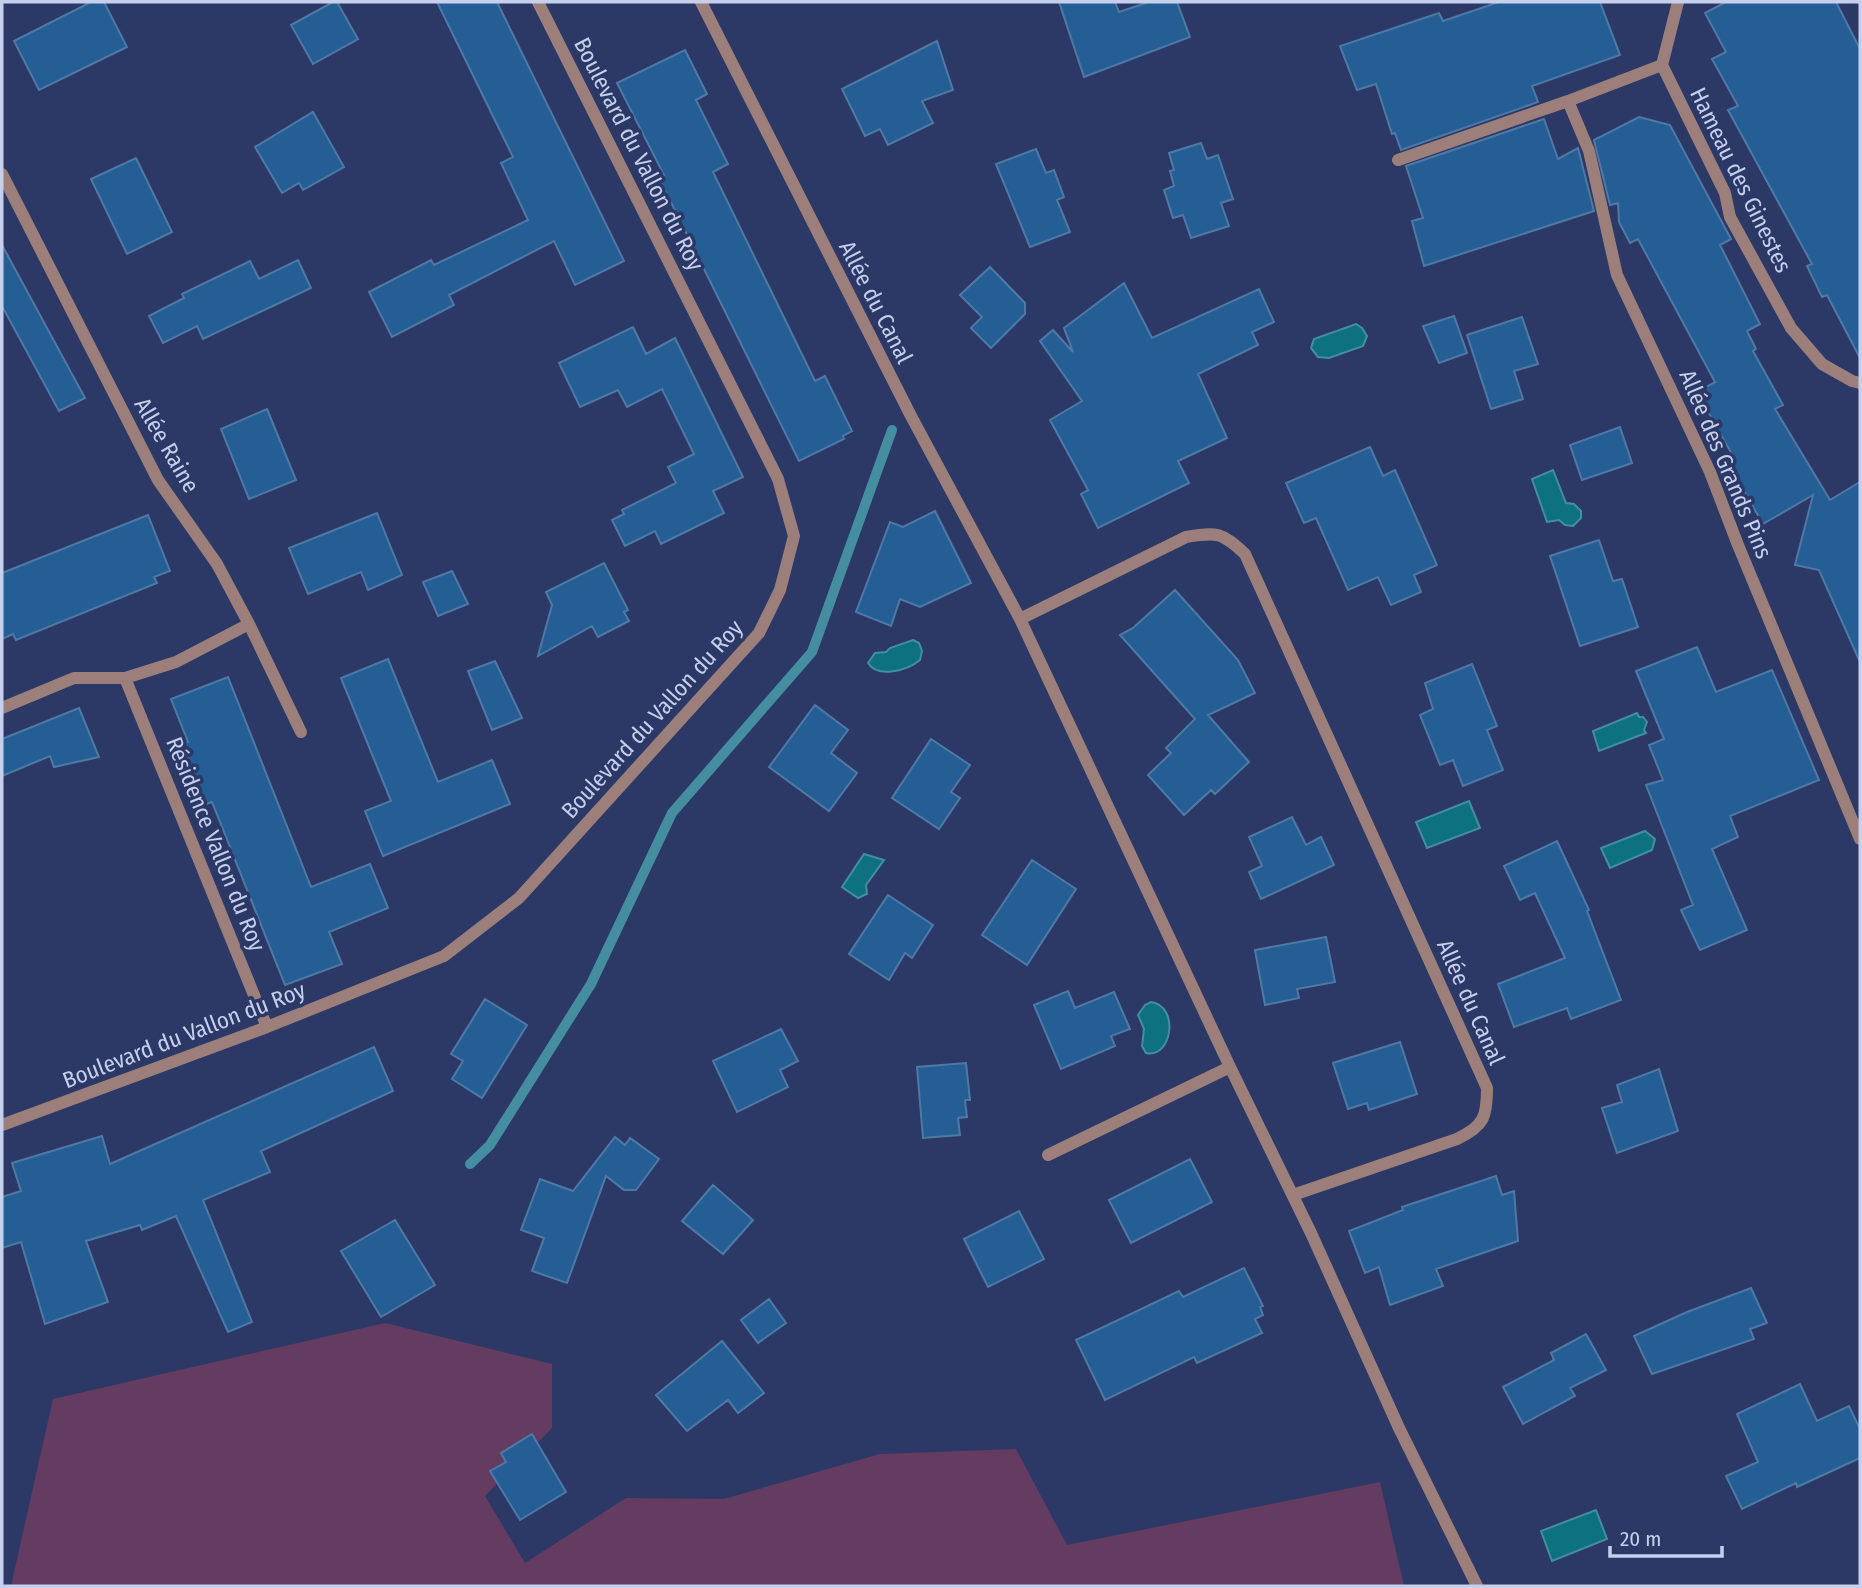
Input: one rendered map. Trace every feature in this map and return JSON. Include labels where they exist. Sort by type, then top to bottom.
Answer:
[{"type":"street","name":"Boulevard du Vallon du Roy","points":[[2,1125],[267,1027],[444,956],[519,898],[759,633],[780,590],[794,536],[778,479],[538,2]]},
{"type":"street","name":"Allée du Canal","points":[[701,2],[911,416],[1020,619],[1230,1067],[1293,1195],[1457,1139],[1476,1130],[1488,1111],[1487,1088],[1245,554],[1228,538],[1210,533],[1186,537],[1020,619]]},
{"type":"street","points":[[1398,160],[1662,65],[1678,2]]},
{"type":"street","name":"Hameau des Ginestes","points":[[1662,65],[1725,193],[1730,217],[1791,328],[1822,363],[1860,383]]},
{"type":"street","name":"Allée des Grands Pins","points":[[1568,101],[1589,151],[1617,275],[1710,472],[1860,839]]},
{"type":"street","name":"Allée Raine","points":[[2,174],[158,480],[218,564],[301,732]]},
{"type":"street","points":[[2,708],[74,678],[125,678],[176,662],[249,624]]},
{"type":"street","name":"Résidence Vallon du Roy","points":[[125,678],[267,1027]]},
{"type":"street","points":[[1048,1155],[1230,1067]]},
{"type":"street","points":[[1293,1195],[1399,1428],[1477,1586]]},
{"type":"shaded area","points":[[1356,324],[1367,336],[1363,346],[1329,358],[1318,357],[1311,348],[1314,339]]},
{"type":"shaded area","points":[[1553,470],[1566,503],[1574,504],[1581,511],[1581,518],[1573,526],[1565,525],[1559,520],[1547,522],[1532,479]]},
{"type":"shaded area","points":[[913,640],[919,643],[922,651],[920,660],[915,664],[886,672],[873,668],[868,663],[875,653],[886,652]]},
{"type":"shaded area","points":[[1637,713],[1647,722],[1644,730],[1646,733],[1599,751],[1593,731]]},
{"type":"shaded area","points":[[1469,801],[1480,828],[1427,848],[1416,822]]},
{"type":"shaded area","points":[[1645,831],[1655,839],[1652,850],[1610,868],[1601,848]]},
{"type":"shaded area","points":[[864,854],[884,860],[866,885],[867,894],[858,898],[842,887]]},
{"type":"shaded area","points":[[1151,1002],[1166,1012],[1169,1031],[1162,1048],[1155,1053],[1146,1053],[1142,1046],[1144,1029],[1138,1015],[1145,1005]]},
{"type":"shaded area","points":[[385,1323],[552,1364],[552,1428],[485,1496],[525,1563],[626,1498],[724,1499],[880,1454],[1016,1449],[1067,1545],[1380,1482],[1404,1586],[11,1586],[53,1399]]},
{"type":"shaded area","points":[[1596,1510],[1607,1539],[1552,1561],[1541,1531]]},
{"type":"building","points":[[91,2],[104,2],[127,47],[39,90],[14,41]]},
{"type":"building","points":[[337,2],[358,39],[313,64],[291,25]]},
{"type":"building","points":[[437,2],[497,2],[624,261],[575,285],[554,241],[449,295],[454,305],[392,337],[369,292],[431,260],[434,265],[528,220],[501,163],[513,157]]},
{"type":"building","points":[[1059,2],[1115,2],[1119,12],[1149,2],[1177,2],[1190,37],[1084,77]]},
{"type":"building","points":[[1499,2],[1600,2],[1620,55],[1532,86],[1538,102],[1401,150],[1395,133],[1392,134],[1376,84],[1357,90],[1340,46],[1439,13],[1443,21]]},
{"type":"building","points":[[1726,2],[1836,2],[1860,49],[1860,358],[1827,295],[1822,297],[1807,266],[1812,264],[1728,110],[1738,106],[1712,59],[1726,52],[1705,13]]},
{"type":"building","points":[[937,41],[953,90],[922,101],[933,123],[888,145],[880,129],[865,136],[842,89]]},
{"type":"building","points":[[685,50],[707,94],[696,100],[728,164],[713,172],[815,381],[825,376],[852,431],[843,436],[844,439],[799,461],[659,178],[664,175],[617,83]]},
{"type":"building","points":[[313,112],[344,167],[303,190],[299,183],[282,193],[255,147]]},
{"type":"building","points":[[1639,117],[1670,125],[1731,239],[1720,245],[1760,324],[1747,331],[1756,349],[1753,351],[1783,405],[1775,409],[1830,500],[1860,482],[1860,662],[1819,570],[1795,565],[1813,495],[1763,524],[1726,460],[1733,456],[1697,392],[1715,382],[1638,239],[1630,243],[1619,222],[1618,203],[1610,205],[1594,140]]},
{"type":"building","points":[[1544,119],[1558,159],[1578,148],[1594,211],[1424,266],[1412,221],[1423,218],[1406,166]]},
{"type":"building","points":[[1201,143],[1207,159],[1218,155],[1233,199],[1221,203],[1229,226],[1191,238],[1183,215],[1173,218],[1164,190],[1174,186],[1170,171],[1174,170],[1169,153]]},
{"type":"building","points":[[1036,149],[1046,173],[1054,170],[1064,197],[1057,200],[1070,232],[1030,247],[996,164]]},
{"type":"building","points":[[136,158],[172,232],[127,254],[91,179]]},
{"type":"building","points":[[2,245],[85,398],[59,411],[2,306]]},
{"type":"building","points":[[298,260],[311,288],[203,339],[197,326],[163,343],[149,316],[184,298],[182,294],[250,261],[259,279]]},
{"type":"building","points":[[990,267],[1025,303],[1025,314],[991,348],[971,328],[982,317],[960,295]]},
{"type":"building","points":[[1124,283],[1152,338],[1259,289],[1274,322],[1252,332],[1258,345],[1198,374],[1227,438],[1178,461],[1189,483],[1098,528],[1081,494],[1088,490],[1050,420],[1082,401],[1040,341],[1053,330],[1073,352],[1064,328]]},
{"type":"building","points":[[1454,316],[1467,353],[1439,363],[1423,326]]},
{"type":"building","points":[[1522,317],[1538,364],[1514,371],[1523,399],[1491,409],[1467,335]]},
{"type":"building","points":[[633,327],[646,354],[675,338],[743,477],[713,491],[724,513],[661,544],[655,531],[625,546],[612,520],[624,514],[622,510],[676,483],[668,467],[694,454],[662,389],[627,407],[618,390],[580,407],[559,363]]},
{"type":"building","points":[[267,409],[296,480],[249,499],[221,429]]},
{"type":"building","points":[[1620,427],[1632,463],[1582,480],[1570,445]]},
{"type":"building","points":[[1370,447],[1383,476],[1395,470],[1437,565],[1414,575],[1421,592],[1391,605],[1378,577],[1348,590],[1316,518],[1304,523],[1286,483]]},
{"type":"building","points":[[935,511],[971,583],[920,607],[900,599],[891,626],[856,612],[890,522],[903,527]]},
{"type":"building","points":[[377,513],[402,575],[368,590],[361,572],[308,594],[289,548]]},
{"type":"building","points":[[148,515],[170,571],[154,577],[157,583],[16,640],[13,634],[2,639],[2,573]]},
{"type":"building","points":[[1599,540],[1613,581],[1622,579],[1638,627],[1580,646],[1550,556]]},
{"type":"building","points":[[604,563],[628,610],[624,612],[629,621],[598,637],[592,626],[538,656],[552,605],[546,592]]},
{"type":"building","points":[[452,571],[468,604],[438,616],[423,582]]},
{"type":"building","points":[[1175,590],[1238,660],[1255,693],[1208,715],[1249,762],[1215,794],[1211,790],[1184,815],[1148,775],[1171,753],[1166,748],[1195,719],[1120,635],[1133,628]]},
{"type":"building","points":[[1697,647],[1716,692],[1772,670],[1819,780],[1730,816],[1738,837],[1712,849],[1747,930],[1700,950],[1681,910],[1693,905],[1646,785],[1663,780],[1649,745],[1664,739],[1636,671]]},
{"type":"building","points":[[388,659],[438,782],[492,760],[510,804],[383,856],[365,811],[391,801],[341,678]]},
{"type":"building","points":[[495,661],[522,718],[492,730],[468,671]]},
{"type":"building","points":[[1472,664],[1497,726],[1487,730],[1503,770],[1463,786],[1453,760],[1440,765],[1420,715],[1433,709],[1425,683]]},
{"type":"building","points":[[228,677],[311,887],[370,864],[388,908],[329,932],[342,964],[285,985],[212,802],[206,804],[183,744],[188,742],[171,699]]},
{"type":"building","points":[[815,705],[848,730],[831,753],[857,773],[829,811],[769,767]]},
{"type":"building","points":[[79,708],[99,757],[54,767],[50,756],[2,776],[2,739]]},
{"type":"building","points":[[931,739],[970,765],[951,792],[960,798],[939,829],[892,798]]},
{"type":"building","points":[[1292,817],[1306,845],[1321,837],[1334,865],[1261,899],[1249,872],[1262,866],[1249,837]]},
{"type":"building","points":[[1557,841],[1589,910],[1587,911],[1621,1000],[1571,1019],[1567,1008],[1514,1027],[1498,984],[1565,958],[1535,893],[1520,900],[1504,866]]},
{"type":"building","points":[[1032,860],[1076,889],[1027,965],[982,935]]},
{"type":"building","points":[[888,895],[933,925],[912,958],[905,953],[889,980],[849,954]]},
{"type":"building","points":[[1326,937],[1335,982],[1297,989],[1299,998],[1265,1005],[1255,950]]},
{"type":"building","points":[[1068,991],[1075,1008],[1114,992],[1130,1029],[1111,1036],[1115,1046],[1061,1069],[1034,1005]]},
{"type":"building","points":[[485,999],[527,1025],[482,1098],[452,1079],[463,1061],[451,1054]]},
{"type":"building","points":[[781,1029],[798,1061],[780,1070],[788,1087],[737,1112],[713,1061]]},
{"type":"building","points":[[1400,1042],[1417,1094],[1369,1110],[1367,1103],[1348,1109],[1333,1063]]},
{"type":"building","points":[[374,1047],[393,1091],[261,1151],[270,1172],[203,1200],[252,1322],[228,1332],[176,1216],[142,1230],[140,1225],[86,1241],[108,1302],[45,1324],[21,1242],[2,1248],[2,1197],[21,1191],[12,1163],[102,1136],[110,1164]]},
{"type":"building","points":[[966,1063],[970,1100],[965,1100],[967,1117],[958,1118],[960,1135],[923,1138],[917,1067]]},
{"type":"building","points":[[1659,1069],[1678,1131],[1617,1153],[1602,1108],[1622,1102],[1617,1085]]},
{"type":"building","points":[[615,1137],[625,1145],[630,1138],[659,1159],[636,1190],[624,1190],[606,1176],[567,1283],[532,1271],[544,1238],[521,1230],[540,1179],[573,1191]]},
{"type":"building","points":[[1190,1159],[1212,1202],[1131,1243],[1109,1200]]},
{"type":"building","points":[[1496,1176],[1502,1195],[1514,1191],[1518,1241],[1436,1269],[1443,1286],[1390,1305],[1379,1267],[1365,1273],[1349,1231],[1403,1210],[1402,1207]]},
{"type":"building","points":[[713,1185],[753,1220],[723,1254],[682,1221]]},
{"type":"building","points":[[1019,1211],[1044,1259],[988,1287],[964,1239]]},
{"type":"building","points":[[395,1220],[435,1285],[381,1317],[341,1251]]},
{"type":"building","points":[[1244,1268],[1263,1306],[1260,1307],[1263,1315],[1255,1319],[1262,1333],[1197,1363],[1194,1357],[1105,1400],[1076,1340],[1179,1291],[1183,1297]]},
{"type":"building","points":[[1751,1288],[1767,1323],[1750,1329],[1754,1339],[1652,1374],[1634,1336]]},
{"type":"building","points":[[769,1299],[786,1323],[758,1343],[741,1320]]},
{"type":"building","points":[[1586,1334],[1606,1370],[1570,1388],[1575,1396],[1523,1424],[1503,1387],[1554,1360],[1551,1353]]},
{"type":"building","points":[[722,1341],[764,1393],[738,1413],[728,1400],[687,1431],[656,1395]]},
{"type":"building","points":[[1800,1384],[1817,1421],[1849,1406],[1860,1429],[1860,1458],[1797,1487],[1796,1483],[1742,1509],[1726,1476],[1758,1462],[1737,1414]]},
{"type":"building","points":[[532,1434],[566,1492],[520,1520],[490,1471],[506,1462],[501,1453]]},
{"type":"waterway","points":[[470,1164],[490,1145],[591,984],[672,813],[812,652],[892,430]]}]
